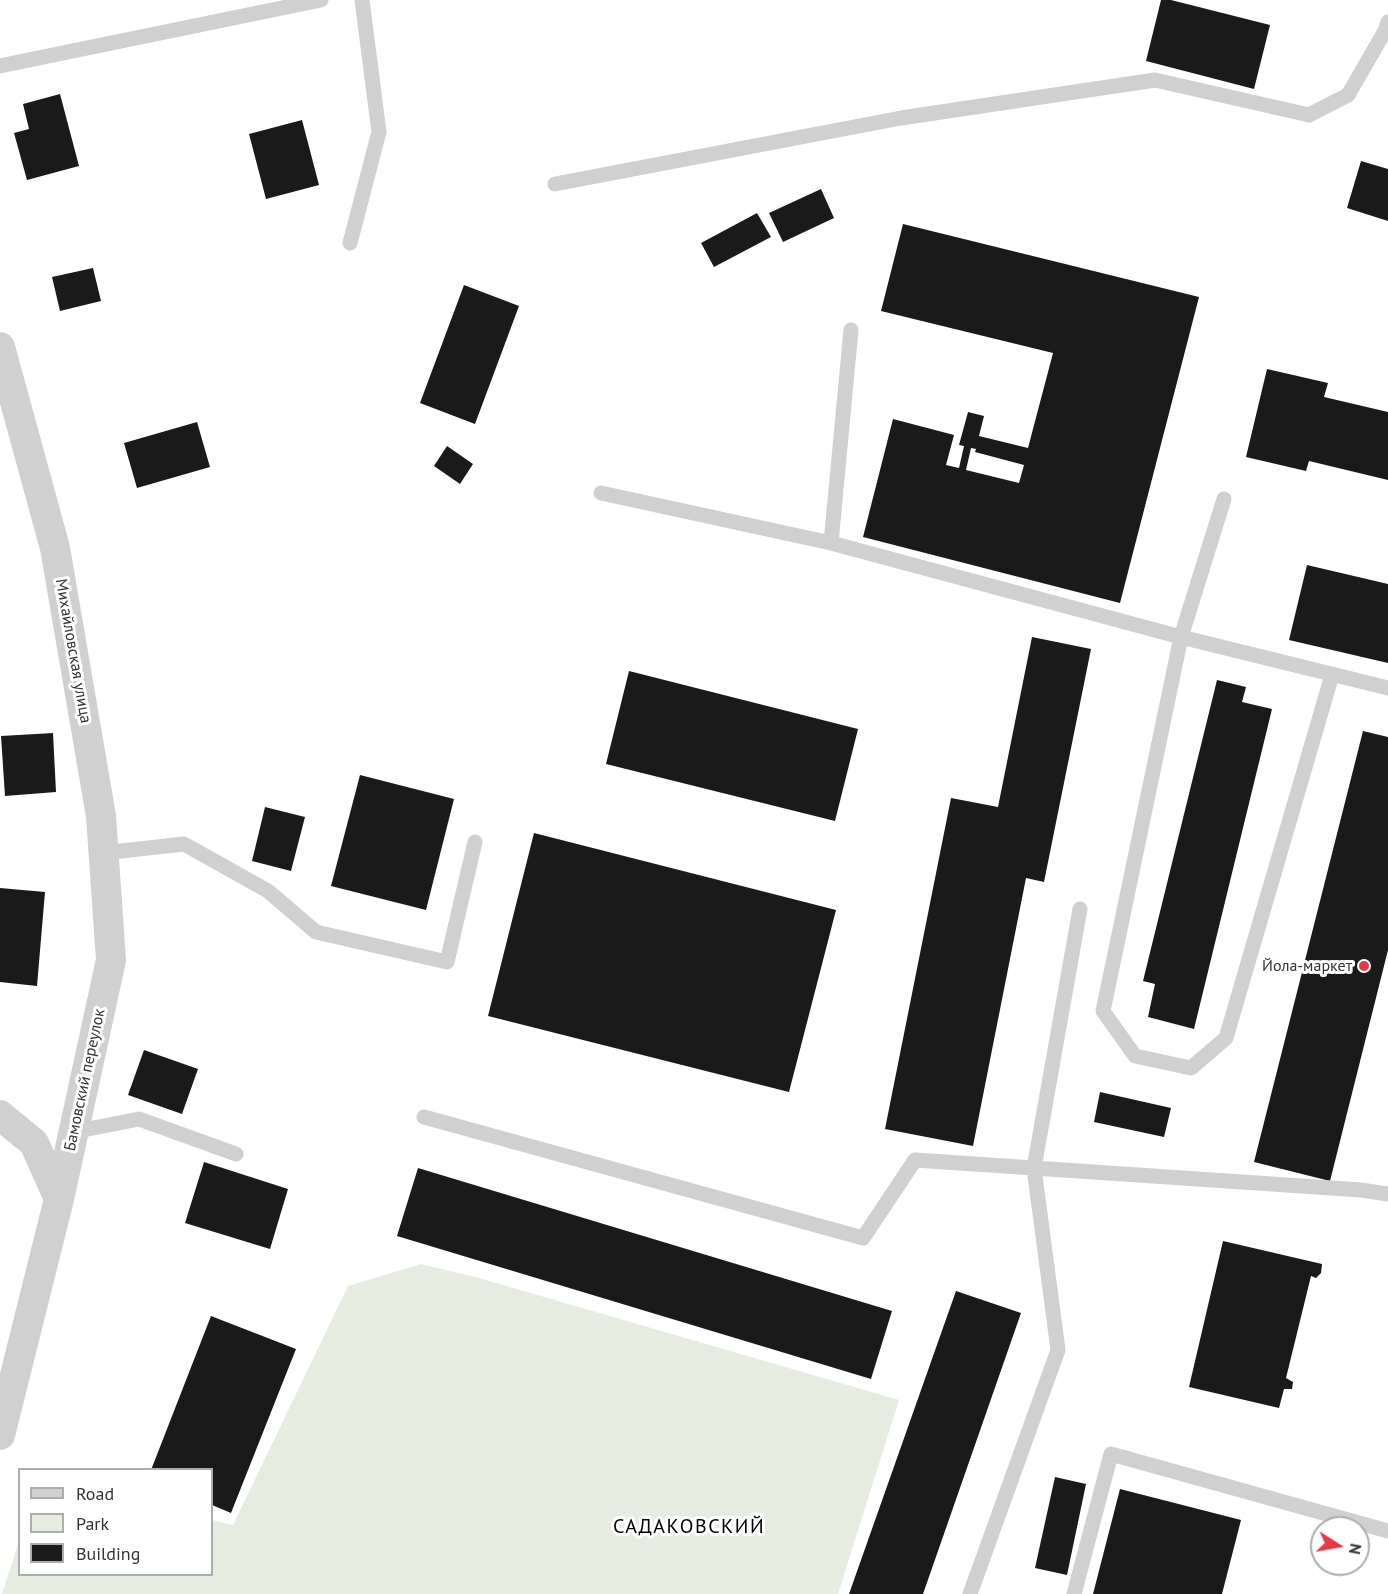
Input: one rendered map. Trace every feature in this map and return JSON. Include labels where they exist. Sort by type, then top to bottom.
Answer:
[{"type":"street","name":"Михайловская улица","points":[[0,347],[55,548],[101,816],[111,960]]},
{"type":"street","name":"Бамовский переулок","points":[[0,1435],[12,1342],[59,1199],[111,960]]},
{"type":"street","name":"Бамовский переулок","points":[[0,1115],[34,1143],[59,1199]]},
{"type":"lane","points":[[0,66],[321,0]]},
{"type":"lane","points":[[350,243],[380,132],[362,0]]},
{"type":"lane","points":[[555,184],[901,118],[1155,80],[1309,115],[1348,95],[1388,22]]},
{"type":"lane","points":[[831,543],[851,330]]},
{"type":"lane","points":[[601,494],[831,543],[1181,637],[1388,688]]},
{"type":"lane","points":[[1224,499],[1181,637],[1103,1011],[1136,1056],[1191,1068],[1226,1038],[1332,675]]},
{"type":"lane","points":[[103,852],[184,844],[268,891],[316,932],[447,962],[475,842]]},
{"type":"lane","points":[[970,1594],[1058,1350],[1034,1168],[1080,909]]},
{"type":"lane","points":[[424,1117],[863,1238],[915,1160],[1361,1190],[1388,1194]]},
{"type":"lane","points":[[73,1132],[139,1119],[236,1154]]},
{"type":"lane","points":[[1074,1594],[1111,1454],[1388,1531]]},
{"type":"green space","points":[[421,1264],[479,1278],[899,1400],[838,1594],[2,1594],[18,1544],[18,1576],[213,1576],[213,1520],[233,1525],[348,1286]]},
{"type":"building","points":[[1161,0],[1171,0],[1270,25],[1254,89],[1146,61]]},
{"type":"building","points":[[60,94],[79,166],[27,180],[14,133],[29,129],[23,104]]},
{"type":"building","points":[[302,120],[319,185],[266,199],[249,134]]},
{"type":"building","points":[[1361,161],[1388,169],[1388,221],[1347,208]]},
{"type":"building","points":[[821,189],[834,218],[783,242],[769,213]]},
{"type":"building","points":[[757,213],[771,237],[714,267],[701,243]]},
{"type":"building","points":[[903,224],[1199,297],[1120,603],[863,537],[893,419],[954,435],[946,465],[959,468],[964,446],[959,445],[968,412],[984,416],[979,436],[1028,448],[1053,353],[881,311]],"holes":[[[971,448],[976,449],[975,452],[1024,465],[1019,483],[966,470]]]},
{"type":"building","points":[[93,268],[101,301],[60,311],[52,277]]},
{"type":"building","points":[[464,285],[519,306],[475,424],[420,403]]},
{"type":"building","points":[[1267,369],[1328,383],[1324,397],[1388,412],[1388,480],[1309,461],[1306,471],[1246,457]]},
{"type":"building","points":[[197,422],[210,467],[137,488],[124,443]]},
{"type":"building","points":[[447,446],[473,464],[460,484],[434,466]]},
{"type":"building","points":[[1307,565],[1388,584],[1388,663],[1289,640]]},
{"type":"building","points":[[1032,637],[1091,649],[1044,882],[1026,878],[973,1146],[885,1129],[951,798],[998,807]]},
{"type":"building","points":[[629,671],[858,729],[835,821],[606,764]]},
{"type":"building","points":[[1217,680],[1246,687],[1242,702],[1272,709],[1194,1029],[1148,1017],[1155,984],[1143,981]]},
{"type":"building","points":[[1363,731],[1388,737],[1388,950],[1330,1181],[1254,1162]]},
{"type":"building","points":[[53,733],[56,792],[5,796],[1,736]]},
{"type":"building","points":[[360,775],[454,799],[426,910],[331,886]]},
{"type":"building","points":[[265,807],[305,817],[291,871],[252,861]]},
{"type":"building","points":[[534,833],[836,910],[789,1092],[488,1016]]},
{"type":"building","points":[[0,888],[45,892],[37,986],[0,982]]},
{"type":"building","points":[[144,1050],[198,1069],[182,1114],[128,1095]]},
{"type":"building","points":[[1100,1092],[1171,1108],[1164,1137],[1094,1122]]},
{"type":"building","points":[[204,1162],[288,1189],[270,1249],[185,1223]]},
{"type":"building","points":[[418,1168],[892,1311],[871,1379],[397,1236]]},
{"type":"building","points":[[1223,1241],[1322,1264],[1321,1273],[1316,1278],[1311,1276],[1286,1378],[1293,1382],[1292,1389],[1284,1389],[1279,1408],[1189,1387]]},
{"type":"building","points":[[956,1291],[1021,1313],[923,1594],[849,1594]]},
{"type":"building","points":[[211,1316],[296,1349],[231,1513],[213,1505],[213,1468],[152,1468]]},
{"type":"building","points":[[1055,1477],[1086,1484],[1067,1575],[1035,1568]]},
{"type":"building","points":[[1120,1489],[1241,1520],[1222,1594],[1093,1594]]},
{"type":"place","name":"Йола-маркет","points":[[1364,966]]},
{"type":"district","name":"САДАКОВСКИЙ","points":[[689,1527]]}]
